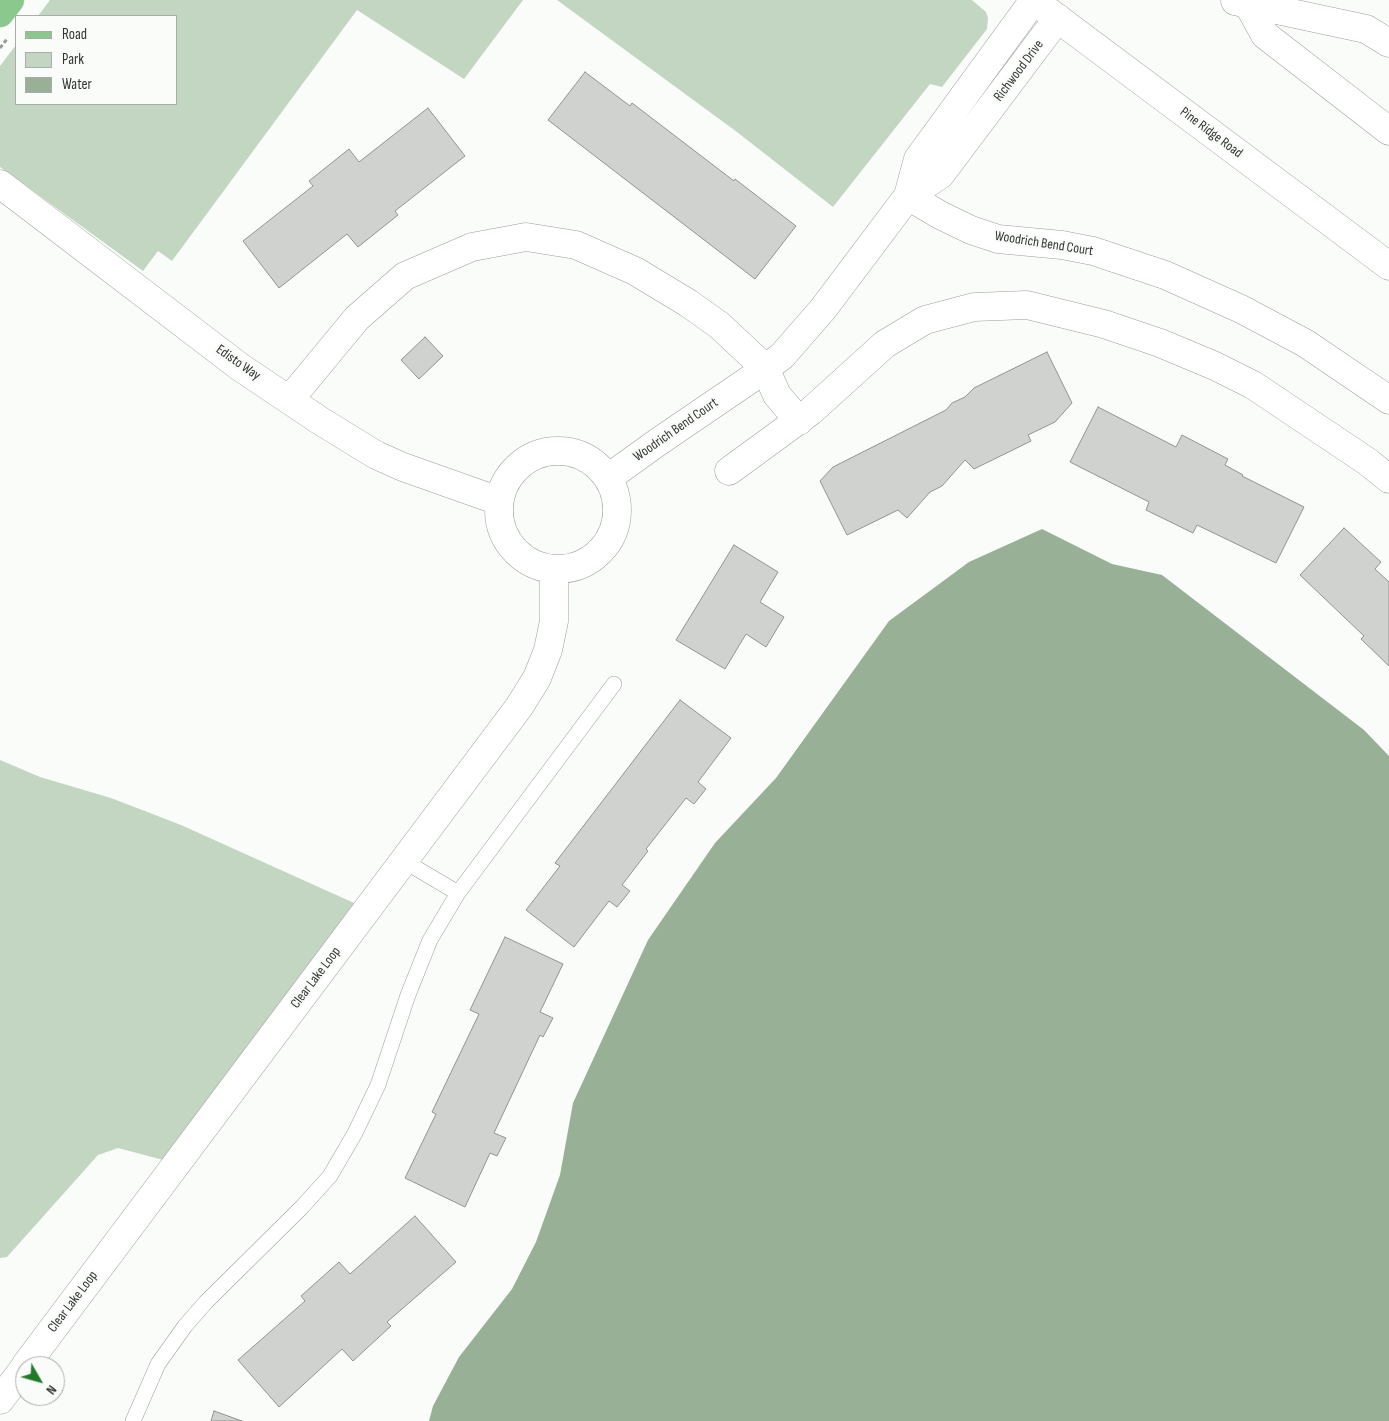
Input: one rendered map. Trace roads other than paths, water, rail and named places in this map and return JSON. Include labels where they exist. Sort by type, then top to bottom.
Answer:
[{"type":"main road","points":[[0,13],[10,0]]},
{"type":"street","name":"Pine Ridge Road","points":[[1034,0],[1389,266]]},
{"type":"street","points":[[908,196],[918,159],[1034,0]]},
{"type":"street","points":[[1254,3],[1366,29],[1389,43]]},
{"type":"street","points":[[1254,3],[1265,35],[1389,131]]},
{"type":"street","name":"Richwood Drive","points":[[908,196],[940,175],[1058,18]]},
{"type":"street","points":[[956,106],[979,123]]},
{"type":"street","name":"Edisto Way","points":[[0,184],[240,367],[319,420],[376,455],[403,468],[499,501]]},
{"type":"street","name":"Woodrich Bend Court","points":[[608,478],[782,356],[823,309],[908,196],[940,215],[971,230],[998,239],[1062,245],[1093,251],[1173,279],[1241,309],[1306,343],[1389,400]]},
{"type":"street","points":[[290,399],[357,318],[405,276],[472,247],[526,237],[576,245],[635,271],[688,303],[718,325],[765,368],[777,395],[799,421]]},
{"type":"street","points":[[729,471],[799,421],[852,376],[885,344],[925,320],[974,307],[1026,305],[1104,324],[1160,342],[1215,366],[1253,385],[1389,478]]},
{"type":"street","points":[[564,450],[581,455],[596,464],[608,478],[616,495],[617,513],[613,532],[604,548],[590,560],[573,567],[554,569],[535,565],[518,555],[506,540],[500,521],[499,501],[504,484],[515,469],[529,458],[546,452],[564,450]]},
{"type":"street","name":"Clear Lake Loop","points":[[33,1356],[519,707],[537,678],[548,650],[554,621],[554,569]]},
{"type":"street","name":"Clear Lake Loop","points":[[0,1400],[15,1380]]},
{"type":"lane","points":[[133,1421],[158,1364],[185,1326],[206,1302],[302,1207],[330,1176],[355,1133],[378,1085],[408,995],[430,940],[458,894],[614,684]]},
{"type":"lane","points":[[404,861],[458,894]]},
{"type":"water","points":[[1042,529],[1112,564],[1162,575],[1364,730],[1389,756],[1389,1421],[429,1421],[433,1406],[459,1357],[512,1289],[536,1242],[560,1175],[573,1103],[648,940],[715,843],[776,778],[889,621],[969,562]]}]
